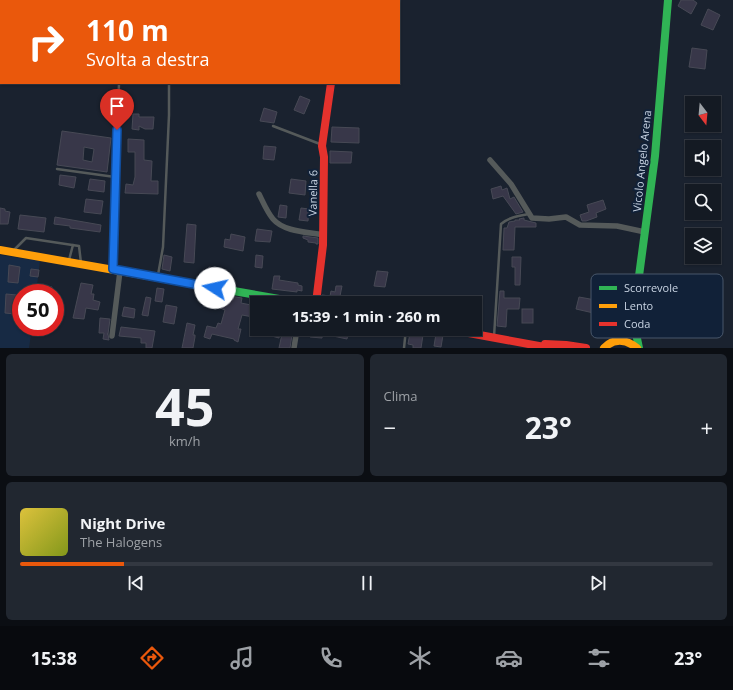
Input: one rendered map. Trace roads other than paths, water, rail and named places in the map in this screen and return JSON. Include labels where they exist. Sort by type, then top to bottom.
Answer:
[{"type":"street","name":"Vicolo Angelo Arena","points":[[639,274],[655,156],[668,0]]},
{"type":"street","name":"Vanella 6","points":[[317,296],[324,235],[324,157],[322,146],[331,84]]},
{"type":"street","points":[[490,160],[511,184],[532,218],[549,219],[566,217],[580,224],[617,226],[645,232]]},
{"type":"street","points":[[259,194],[272,218],[277,222],[295,230],[324,235]]},
{"type":"street","points":[[0,250],[261,296]]},
{"type":"street","points":[[112,336],[116,270]]},
{"type":"street","points":[[482,335],[550,348]]},
{"type":"street","points":[[294,348],[296,336]]},
{"type":"street","points":[[597,348],[606,346],[612,342],[624,338]]},
{"type":"street","name":"Vicolo Angelo Arena","points":[[636,338],[638,348]]},
{"type":"street","points":[[621,340],[627,341],[638,348]]},
{"type":"street","points":[[528,343],[566,345],[586,348]]},
{"type":"lane","points":[[116,270],[115,177],[118,84]]},
{"type":"lane","points":[[158,278],[163,247],[169,84]]},
{"type":"lane","points":[[272,126],[317,142],[322,146]]},
{"type":"lane","points":[[57,169],[115,177]]},
{"type":"lane","points":[[494,337],[502,224],[505,220],[529,214]]},
{"type":"lane","points":[[12,252],[26,238],[74,245],[79,246],[81,264]]},
{"type":"lane","points":[[69,262],[74,245]]},
{"type":"lane","points":[[404,348],[405,336]]}]
